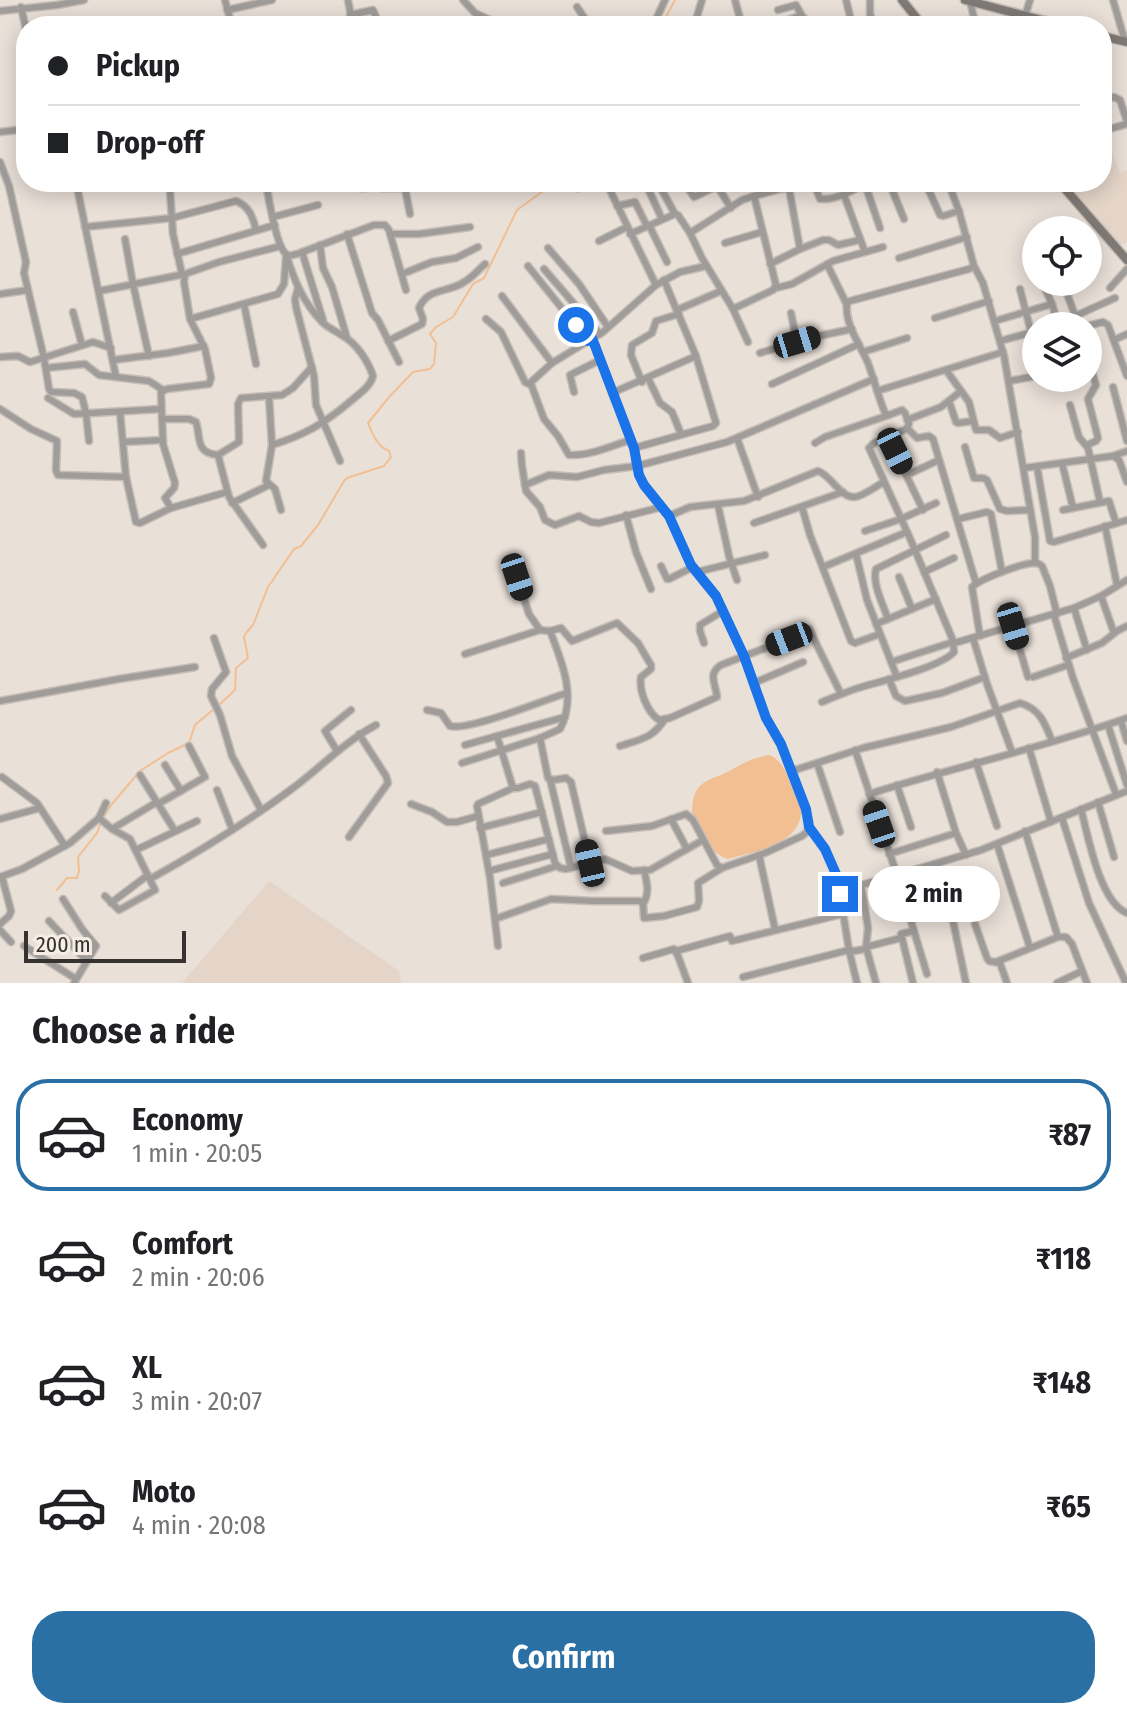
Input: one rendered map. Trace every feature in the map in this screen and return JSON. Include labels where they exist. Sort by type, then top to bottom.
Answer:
[{"type":"main road","points":[[902,0],[915,16]]},
{"type":"main road","points":[[967,1],[1002,5],[1025,16]]},
{"type":"main road","points":[[1068,192],[1127,260]]},
{"type":"street","points":[[0,11],[30,3],[57,5],[84,0]]},
{"type":"street","points":[[225,0],[229,16]]},
{"type":"street","points":[[227,10],[272,0]]},
{"type":"street","points":[[348,0],[350,15],[373,10],[376,16]]},
{"type":"street","points":[[463,0],[481,16]]},
{"type":"street","points":[[1025,16],[1030,0]]},
{"type":"street","points":[[1113,0],[1126,42]]},
{"type":"street","points":[[778,10],[796,5],[802,16]]},
{"type":"street","points":[[21,7],[23,16]]},
{"type":"street","points":[[577,7],[583,16]]},
{"type":"street","points":[[1112,98],[1120,100],[1127,123]]},
{"type":"street","points":[[0,162],[9,186],[26,262],[24,273],[50,392],[80,395],[86,413],[89,441]]},
{"type":"street","points":[[78,192],[116,377]]},
{"type":"street","points":[[46,368],[85,364],[99,375],[149,381],[163,390],[211,382],[204,346],[190,319],[184,274],[171,227],[170,192]]},
{"type":"street","points":[[268,192],[281,246],[298,288],[324,324],[347,338],[366,361],[373,379],[323,424],[272,445]]},
{"type":"street","points":[[406,192],[410,214]]},
{"type":"street","points":[[611,192],[656,285]]},
{"type":"street","points":[[650,192],[662,219]]},
{"type":"street","points":[[663,192],[690,233],[748,342]]},
{"type":"street","points":[[721,192],[731,208]]},
{"type":"street","points":[[690,233],[742,200],[772,192]]},
{"type":"street","points":[[790,192],[800,249]]},
{"type":"street","points":[[818,192],[820,199],[826,200],[847,192]]},
{"type":"street","points":[[869,192],[880,228]]},
{"type":"street","points":[[893,192],[904,219]]},
{"type":"street","points":[[930,192],[940,215],[959,211]]},
{"type":"street","points":[[952,192],[1003,352],[1035,537],[1035,563]]},
{"type":"street","points":[[844,195],[865,252]]},
{"type":"street","points":[[754,196],[776,288]]},
{"type":"street","points":[[85,227],[172,218],[236,201],[250,213],[256,230]]},
{"type":"street","points":[[617,206],[635,202],[667,262]]},
{"type":"street","points":[[177,254],[256,230],[318,205]]},
{"type":"street","points":[[599,241],[675,214]]},
{"type":"street","points":[[286,254],[290,256],[347,234],[381,225],[387,227],[390,234],[406,290]]},
{"type":"street","points":[[390,234],[419,234],[470,227]]},
{"type":"street","points":[[725,243],[762,232]]},
{"type":"street","points":[[347,234],[369,305],[399,362]]},
{"type":"street","points":[[899,258],[967,237]]},
{"type":"street","points":[[125,239],[149,356]]},
{"type":"street","points":[[770,264],[823,240],[838,245],[860,240]]},
{"type":"street","points":[[320,245],[323,268],[347,338]]},
{"type":"street","points":[[99,291],[184,274],[281,246]]},
{"type":"street","points":[[402,274],[432,262],[456,258],[478,247]]},
{"type":"street","points":[[733,309],[776,288],[792,284],[827,264],[883,247]]},
{"type":"street","points":[[548,248],[579,284],[608,327]]},
{"type":"street","points":[[302,252],[324,324]]},
{"type":"street","points":[[190,319],[278,294],[282,289],[286,254]]},
{"type":"street","points":[[388,341],[422,324],[419,308],[422,301],[437,291],[462,284],[485,264]]},
{"type":"street","points":[[827,264],[847,305],[852,329],[884,410],[889,415]]},
{"type":"street","points":[[528,266],[590,340],[634,448],[644,485],[669,516],[687,558],[716,596],[744,656],[766,718],[792,771],[809,827],[825,849],[843,890]]},
{"type":"street","points":[[531,384],[552,363],[600,334],[656,285],[680,272],[706,266]]},
{"type":"street","points":[[847,305],[850,301],[974,266]]},
{"type":"street","points":[[544,269],[600,334]]},
{"type":"street","points":[[1110,288],[1127,269]]},
{"type":"street","points":[[634,448],[716,423],[696,356],[664,280]]},
{"type":"street","points":[[298,288],[296,307],[312,367],[316,405],[340,461]]},
{"type":"street","points":[[1020,289],[1026,312],[1052,304]]},
{"type":"street","points":[[0,294],[28,290]]},
{"type":"street","points":[[681,434],[672,412],[660,403],[630,351],[632,345],[652,333],[659,319],[721,291]]},
{"type":"street","points":[[502,296],[552,363]]},
{"type":"street","points":[[1048,296],[1055,312]]},
{"type":"street","points":[[1082,312],[1115,298]]},
{"type":"street","points":[[935,318],[989,301]]},
{"type":"street","points":[[244,304],[256,364]]},
{"type":"street","points":[[73,312],[82,345]]},
{"type":"street","points":[[791,313],[797,342]]},
{"type":"street","points":[[995,321],[1022,313]]},
{"type":"street","points":[[486,319],[498,328],[525,382],[531,384]]},
{"type":"street","points":[[1102,324],[1111,329],[1127,376]]},
{"type":"street","points":[[760,353],[852,329]]},
{"type":"street","points":[[1114,340],[1127,334]]},
{"type":"street","points":[[1000,341],[1022,335]]},
{"type":"street","points":[[863,352],[907,338]]},
{"type":"street","points":[[0,357],[18,356],[30,362],[93,342],[111,348]]},
{"type":"street","points":[[772,384],[859,344]]},
{"type":"street","points":[[113,360],[204,346]]},
{"type":"street","points":[[877,391],[1003,352]]},
{"type":"street","points":[[612,393],[696,356]]},
{"type":"street","points":[[574,392],[570,375],[600,360]]},
{"type":"street","points":[[162,419],[196,422],[202,448],[207,454],[218,455],[239,442],[238,404],[241,398],[282,395],[312,367]]},
{"type":"street","points":[[946,370],[969,402],[977,432],[989,430],[998,437],[1018,432]]},
{"type":"street","points":[[525,485],[549,475],[577,477],[637,466],[737,438],[874,379]]},
{"type":"street","points":[[1009,381],[1022,379]]},
{"type":"street","points":[[531,384],[544,419],[569,455],[630,440]]},
{"type":"street","points":[[1113,387],[1127,441]]},
{"type":"street","points":[[163,390],[163,440],[175,483],[165,498],[171,508]]},
{"type":"street","points":[[822,702],[951,656],[955,649],[869,448],[941,407],[961,391]]},
{"type":"street","points":[[1087,445],[1098,438],[1088,399],[1092,392]]},
{"type":"street","points":[[269,397],[272,445],[266,481],[275,489],[281,510]]},
{"type":"street","points":[[48,398],[72,414],[161,409]]},
{"type":"street","points":[[949,401],[956,422],[973,421]]},
{"type":"street","points":[[1070,405],[1079,437],[1087,445],[1100,502]]},
{"type":"street","points":[[0,409],[57,441],[58,475],[126,477]]},
{"type":"street","points":[[815,443],[902,410],[917,438],[931,436],[976,583]]},
{"type":"street","points":[[120,412],[126,477],[136,522],[227,492]]},
{"type":"street","points":[[888,437],[923,510]]},
{"type":"street","points":[[737,438],[758,497]]},
{"type":"street","points":[[123,442],[163,440]]},
{"type":"street","points":[[965,447],[974,478],[987,480],[1000,509],[1030,510]]},
{"type":"street","points":[[1024,468],[1113,456],[1127,451]]},
{"type":"street","points":[[521,453],[526,491],[552,525],[576,517],[595,523],[662,507]]},
{"type":"street","points":[[218,455],[232,503],[263,545]]},
{"type":"street","points":[[1113,456],[1119,460],[1127,482]]},
{"type":"street","points":[[907,475],[939,460]]},
{"type":"street","points":[[1062,463],[1073,508]]},
{"type":"street","points":[[1037,467],[1050,541],[1127,520]]},
{"type":"street","points":[[669,516],[690,507],[758,497],[818,471],[854,497],[884,482]]},
{"type":"street","points":[[232,503],[269,485]]},
{"type":"street","points":[[754,523],[843,492]]},
{"type":"street","points":[[1063,510],[1109,501],[1116,523]]},
{"type":"street","points":[[865,531],[936,503]]},
{"type":"street","points":[[718,505],[737,580]]},
{"type":"street","points":[[802,507],[851,641],[855,643],[880,634]]},
{"type":"street","points":[[958,519],[987,512],[991,514],[1002,572]]},
{"type":"street","points":[[626,515],[651,589]]},
{"type":"street","points":[[1105,526],[1117,585]]},
{"type":"street","points":[[823,567],[907,532]]},
{"type":"street","points":[[888,619],[874,572],[878,567],[946,535]]},
{"type":"street","points":[[856,554],[867,600],[891,662],[896,696],[905,701],[942,693],[985,677]]},
{"type":"street","points":[[661,566],[669,579],[695,570],[765,555]]},
{"type":"street","points":[[924,572],[954,558]]},
{"type":"street","points":[[1012,752],[985,677],[972,587],[1002,572],[1035,563],[1045,571],[1067,662],[1116,794]]},
{"type":"street","points":[[517,577],[529,614],[540,630]]},
{"type":"street","points":[[899,577],[912,609]]},
{"type":"street","points":[[891,662],[1074,608],[1127,580]]},
{"type":"street","points":[[1101,596],[1114,633]]},
{"type":"street","points":[[876,624],[936,599]]},
{"type":"street","points":[[1074,608],[1087,650]]},
{"type":"street","points":[[704,643],[700,625],[723,611]]},
{"type":"street","points":[[465,654],[540,630],[561,628],[572,641],[613,624],[621,625],[648,658],[651,669],[641,677],[641,688],[653,715],[659,720],[717,697],[712,675],[721,665],[789,639]]},
{"type":"street","points":[[1013,626],[1031,677],[1067,662],[1127,626]]},
{"type":"street","points":[[809,629],[841,694]]},
{"type":"street","points":[[462,763],[557,731],[565,717],[567,693],[565,672],[553,630]]},
{"type":"street","points":[[214,638],[226,672],[211,692],[232,756],[261,810]]},
{"type":"street","points":[[754,683],[803,662]]},
{"type":"street","points":[[0,701],[195,667]]},
{"type":"street","points":[[427,710],[441,713],[450,726],[456,728],[567,693]]},
{"type":"street","points":[[792,771],[855,750],[951,727],[1016,703],[1025,704],[1041,716],[1052,741]]},
{"type":"street","points":[[337,751],[325,731],[351,710]]},
{"type":"street","points":[[465,745],[565,717]]},
{"type":"street","points":[[620,746],[652,735],[665,719]]},
{"type":"street","points":[[869,794],[1124,720],[1127,741]]},
{"type":"street","points":[[111,903],[261,810],[359,734],[376,725]]},
{"type":"street","points":[[857,983],[843,914],[840,894],[843,890],[966,855],[1126,792],[1108,725]]},
{"type":"street","points":[[349,837],[388,783],[359,734]]},
{"type":"street","points":[[497,736],[513,788]]},
{"type":"street","points":[[540,738],[571,868]]},
{"type":"street","points":[[112,829],[206,776],[189,746]]},
{"type":"street","points":[[1029,748],[1051,822]]},
{"type":"street","points":[[855,750],[927,974]]},
{"type":"street","points":[[976,762],[997,826]]},
{"type":"street","points":[[817,763],[840,832]]},
{"type":"street","points":[[165,765],[181,791]]},
{"type":"street","points":[[937,772],[966,855]]},
{"type":"street","points":[[140,775],[175,831]]},
{"type":"street","points":[[2,777],[27,794],[40,808],[65,846]]},
{"type":"street","points":[[550,779],[566,778],[571,782],[590,863]]},
{"type":"street","points":[[498,946],[478,804],[513,788],[533,784],[557,866]]},
{"type":"street","points":[[897,785],[911,827]]},
{"type":"street","points":[[217,790],[232,829]]},
{"type":"street","points":[[1098,802],[1114,857]]},
{"type":"street","points":[[0,924],[11,911],[1,877],[65,846],[101,820],[106,803]]},
{"type":"street","points":[[411,804],[447,822],[478,816]]},
{"type":"street","points":[[0,819],[40,808]]},
{"type":"street","points":[[1081,809],[1100,880],[1121,911],[1127,913]]},
{"type":"street","points":[[480,828],[542,812]]},
{"type":"street","points":[[606,831],[652,826],[686,814],[693,820],[717,865],[722,868]]},
{"type":"street","points":[[1062,818],[1089,903],[1126,983]]},
{"type":"street","points":[[671,819],[687,849]]},
{"type":"street","points":[[101,820],[128,837],[154,891],[121,909],[117,909],[105,896]]},
{"type":"street","points":[[136,850],[197,821]]},
{"type":"street","points":[[644,870],[648,890],[642,915],[646,919],[692,909],[698,904],[698,883],[722,868],[802,836],[809,827]]},
{"type":"street","points":[[1025,831],[1058,937]]},
{"type":"street","points":[[889,854],[956,833]]},
{"type":"street","points":[[486,855],[549,839]]},
{"type":"street","points":[[503,883],[557,866],[571,868],[605,859],[632,871],[655,868],[703,840]]},
{"type":"street","points":[[997,844],[1030,948]]},
{"type":"street","points":[[489,871],[553,854]]},
{"type":"street","points":[[759,855],[775,929]]},
{"type":"street","points":[[937,864],[949,902],[966,983]]},
{"type":"street","points":[[861,885],[868,928],[866,947],[876,983]]},
{"type":"street","points":[[24,946],[75,981],[96,945],[63,899]]},
{"type":"street","points":[[495,919],[551,899],[636,900],[643,904]]},
{"type":"street","points":[[643,958],[730,936],[732,941],[843,914]]},
{"type":"street","points":[[49,921],[86,960]]},
{"type":"street","points":[[975,924],[987,958],[996,962],[1063,936],[1070,940],[1087,983]]},
{"type":"street","points":[[0,930],[11,942]]},
{"type":"street","points":[[913,983],[901,934],[914,931]]},
{"type":"street","points":[[743,977],[901,938]]},
{"type":"street","points":[[676,951],[688,983]]},
{"type":"street","points":[[996,962],[1002,967],[1007,983]]},
{"type":"street","points":[[1057,983],[1082,971]]},
{"type":"shaded area","points":[[1112,152],[1120,172],[1127,170],[1127,242],[1120,245],[1102,224],[1102,216],[1095,216],[1075,192],[1112,192]]},
{"type":"shaded area","points":[[770,755],[786,772],[801,809],[799,821],[794,831],[775,844],[728,859],[721,856],[706,840],[692,813],[696,791],[709,780],[751,760]]},
{"type":"shaded area","points":[[269,881],[399,971],[401,983],[182,983]]},
{"type":"waterway","points":[[666,16],[675,0]]},
{"type":"waterway","points":[[219,705],[235,690],[236,668],[248,658],[244,637],[253,625],[268,587],[294,549],[301,546],[318,525],[347,478],[384,466],[391,457],[389,451],[376,440],[368,423],[413,372],[430,369],[434,364],[436,343],[430,334],[453,317],[473,284],[484,278],[517,210],[542,192]]},
{"type":"waterway","points":[[57,890],[67,878],[77,878],[78,857],[97,833],[112,804],[140,771],[189,743],[195,725],[214,709]]},
{"type":"route","points":[[576,325],[588,341],[592,338],[634,448],[644,485],[669,516],[687,558],[716,596],[742,650],[766,718],[792,771],[809,827],[825,849],[843,890],[840,894]]}]
